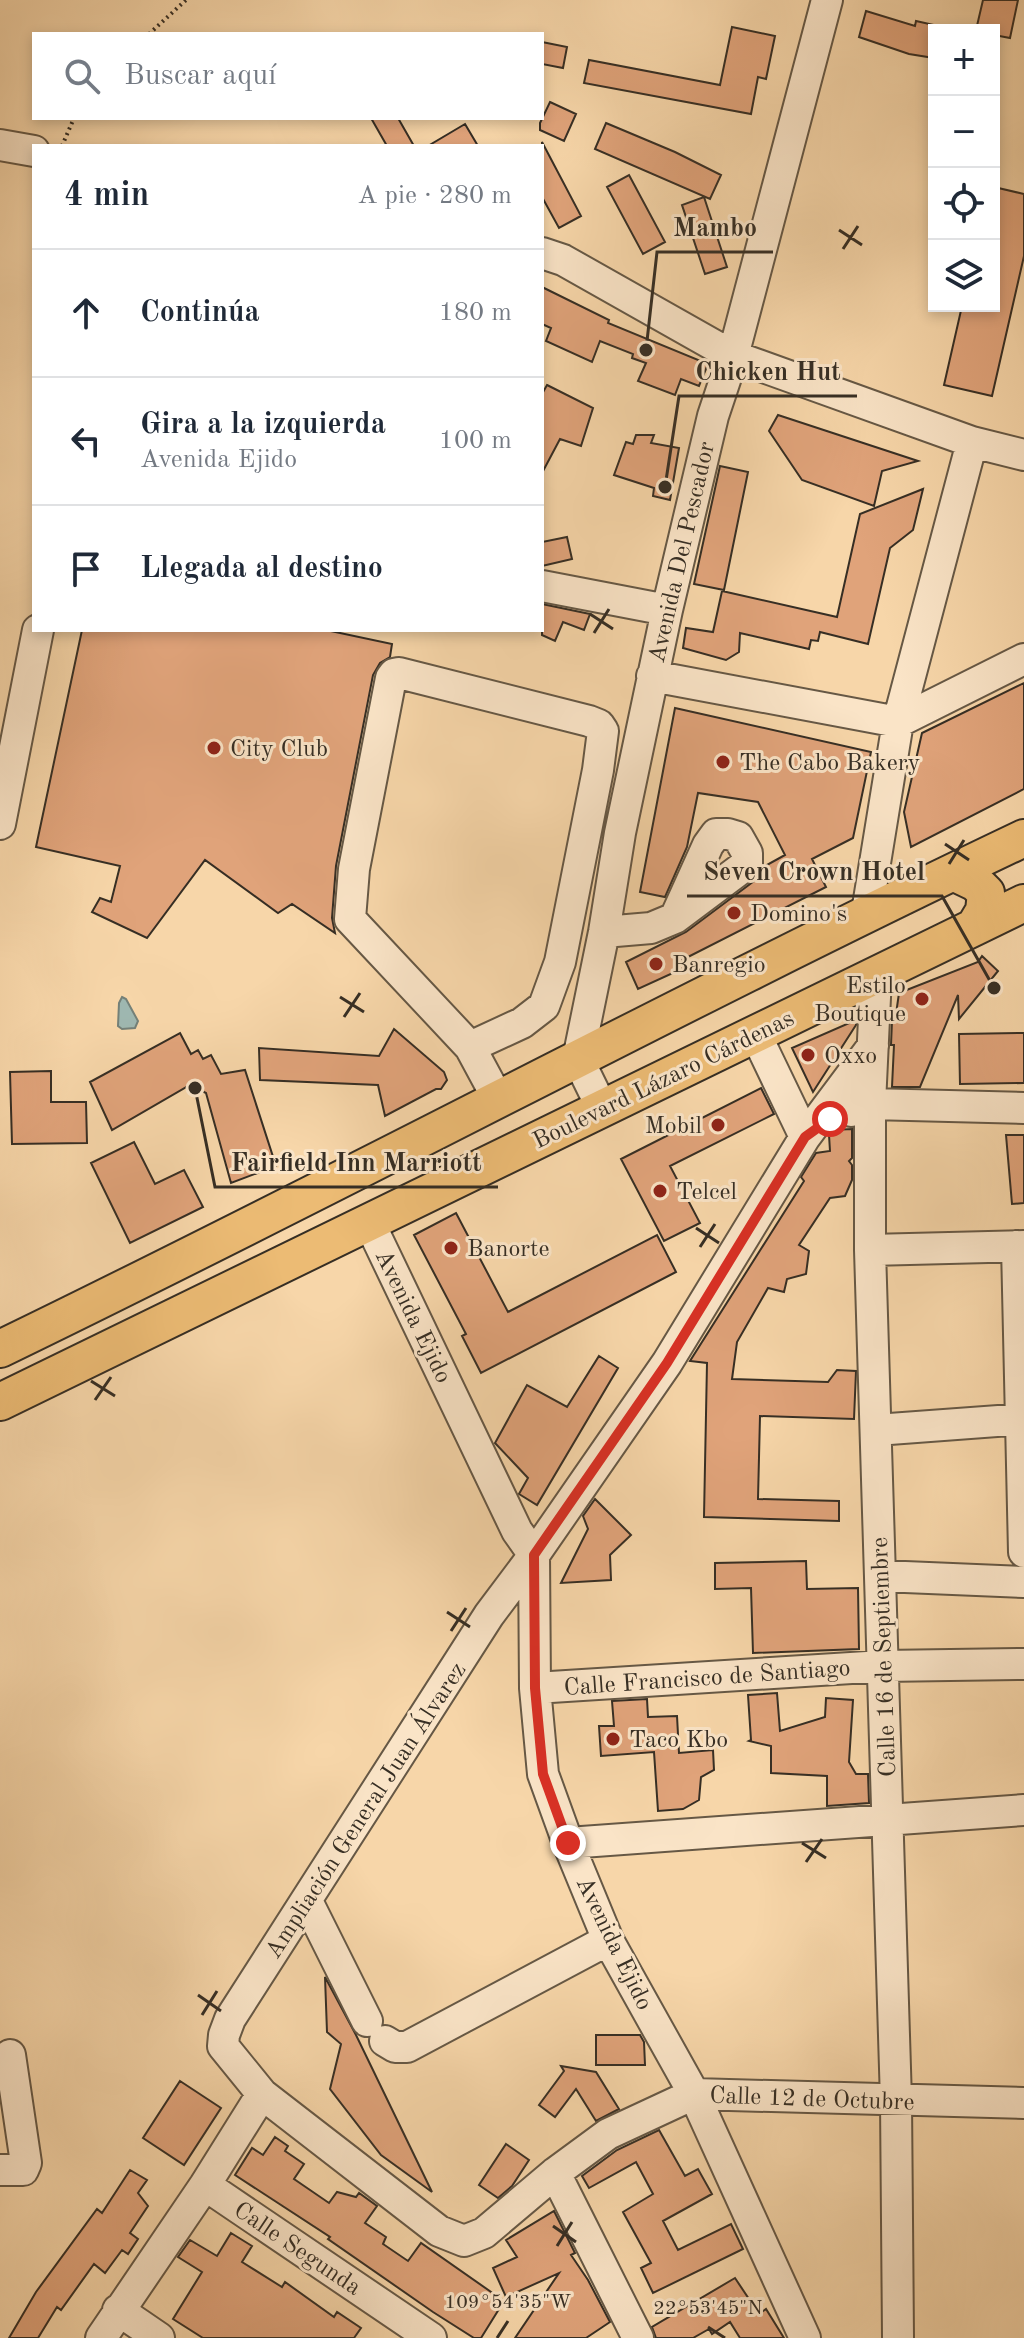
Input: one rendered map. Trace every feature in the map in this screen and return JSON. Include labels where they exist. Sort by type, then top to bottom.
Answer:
[{"type":"main road","points":[[0,1349],[176,1264],[867,912],[1024,838]]},
{"type":"main road","points":[[953,872],[976,883],[986,893],[984,911],[975,926]]},
{"type":"main road","name":"Boulevard Lázaro Cárdenas","points":[[1,1399],[370,1224],[1024,903]]},
{"type":"street","name":"Avenida Del Pescador","points":[[578,1059],[620,833],[667,610],[713,416],[733,356],[827,0]]},
{"type":"street","points":[[0,145],[32,151]]},
{"type":"street","points":[[544,254],[563,260],[733,356],[972,442],[1024,455]]},
{"type":"street","points":[[867,912],[898,722],[972,442]]},
{"type":"street","points":[[544,586],[667,610]]},
{"type":"street","points":[[0,824],[38,632]]},
{"type":"street","points":[[652,676],[898,722],[1024,659]]},
{"type":"street","points":[[470,1047],[522,1023],[544,1006],[560,962],[603,731],[599,725],[589,721],[399,673],[391,678],[354,869],[350,919],[470,1047],[498,1099]]},
{"type":"street","points":[[598,770],[631,780]]},
{"type":"street","points":[[587,817],[620,833]]},
{"type":"street","points":[[604,932],[651,928],[675,918]]},
{"type":"street","name":"Calle 16 de Septiembre","points":[[876,976],[870,1104],[870,1250],[896,2101],[898,2338]]},
{"type":"street","points":[[756,1035],[805,1137],[830,1119],[870,1104],[1024,1108]]},
{"type":"street","name":"Ampliación General Juan Álvarez","points":[[262,2094],[223,2046],[230,2019],[489,1615],[667,1363],[805,1137],[873,1046]]},
{"type":"street","points":[[578,1059],[602,1108]]},
{"type":"street","name":"Avenida Ejido","points":[[370,1224],[517,1531],[534,1555],[535,1688],[543,1774],[568,1843],[608,1940],[694,2094],[805,2338]]},
{"type":"street","points":[[870,1250],[1020,1246],[1024,1552]]},
{"type":"street","points":[[876,1430],[1022,1419]]},
{"type":"street","points":[[881,1576],[1024,1582]]},
{"type":"street","name":"Calle Francisco de Santiago","points":[[535,1688],[883,1666],[1024,1664]]},
{"type":"street","points":[[568,1843],[1024,1810]]},
{"type":"street","points":[[307,1901],[376,2031],[395,2047],[407,2047],[608,1940]]},
{"type":"street","points":[[0,2170],[23,2170],[26,2163],[10,2055]]},
{"type":"street","points":[[101,2338],[205,2185],[262,2094]]},
{"type":"street","name":"Calle 12 de Octubre","points":[[262,2094],[439,2231],[464,2241],[484,2233],[555,2173],[608,2134],[694,2094],[1024,2103]]},
{"type":"street","points":[[555,2173],[638,2338]]},
{"type":"street","name":"Calle Segunda","points":[[205,2185],[431,2338]]},
{"type":"street","points":[[118,2310],[159,2338]]},
{"type":"path","points":[[151,32],[186,0]]},
{"type":"path","points":[[63,144],[73,120]]},
{"type":"water","points":[[122,997],[138,1021],[135,1028],[122,1029],[118,1026]]},
{"type":"building","points":[[983,0],[1018,0],[1010,38],[1000,36],[1000,24],[977,24]]},
{"type":"building","points":[[866,11],[915,26],[916,21],[930,24],[928,57],[909,54],[859,37]]},
{"type":"building","points":[[732,27],[775,36],[766,79],[758,77],[751,114],[584,83],[589,60],[720,85]]},
{"type":"building","points":[[544,42],[567,47],[563,68],[544,64]]},
{"type":"building","points":[[550,102],[576,114],[564,141],[540,130]]},
{"type":"building","points":[[372,120],[399,120],[413,144],[386,144]]},
{"type":"building","points":[[606,123],[721,175],[710,199],[595,149]]},
{"type":"building","points":[[465,124],[477,144],[431,144]]},
{"type":"building","points":[[544,146],[581,216],[559,228],[544,201]]},
{"type":"building","points":[[629,175],[665,242],[643,254],[607,187]]},
{"type":"building","points":[[1000,188],[1024,194],[1024,256],[992,396],[944,385],[961,312],[1000,312]]},
{"type":"building","points":[[704,197],[727,267],[705,274],[682,205]]},
{"type":"building","points":[[544,288],[609,320],[608,323],[708,364],[699,386],[681,379],[675,395],[638,381],[646,363],[632,358],[633,354],[600,341],[592,362],[546,341],[551,328],[544,325]]},
{"type":"building","points":[[547,385],[593,408],[581,446],[560,439],[544,469],[544,390]]},
{"type":"building","points":[[778,415],[918,461],[882,471],[874,506],[802,480],[769,431]]},
{"type":"building","points":[[636,435],[654,435],[651,443],[679,448],[670,500],[653,496],[654,488],[614,475],[626,442],[633,444]]},
{"type":"building","points":[[720,466],[748,472],[724,590],[694,584]]},
{"type":"building","points":[[923,489],[913,530],[890,548],[868,644],[820,632],[818,641],[811,640],[809,649],[740,633],[739,652],[726,660],[683,648],[686,628],[713,632],[722,591],[837,617],[860,514]]},
{"type":"building","points":[[567,537],[572,559],[544,566],[544,542]]},
{"type":"building","points":[[544,604],[590,614],[584,630],[563,622],[555,641],[542,635]]},
{"type":"building","name":"City Club","points":[[82,632],[335,632],[392,644],[390,657],[380,663],[373,675],[336,866],[332,918],[335,933],[292,904],[278,913],[205,860],[147,938],[92,912],[100,898],[111,902],[120,866],[36,847]]},
{"type":"building","points":[[1024,683],[1024,789],[911,847],[904,812],[922,733]]},
{"type":"building","points":[[675,708],[871,752],[853,838],[812,859],[826,887],[682,960],[686,967],[638,989],[626,962],[686,932],[758,878],[765,866],[785,855],[758,802],[698,793],[687,847],[665,897],[640,892]]},
{"type":"building","points":[[982,956],[998,971],[959,1019],[958,995],[920,1087],[892,1087],[892,1021],[895,1021],[899,993],[978,962]]},
{"type":"building","points":[[856,1020],[856,1025],[813,1092],[792,1048]]},
{"type":"building","points":[[394,1029],[444,1072],[447,1080],[441,1089],[385,1116],[378,1085],[260,1080],[259,1048],[379,1056]]},
{"type":"building","points":[[180,1033],[191,1054],[198,1050],[203,1059],[211,1055],[221,1074],[245,1070],[276,1166],[231,1183],[206,1093],[190,1085],[112,1130],[90,1082]]},
{"type":"building","points":[[1024,1033],[1024,1083],[960,1084],[959,1034]]},
{"type":"building","points":[[51,1071],[51,1102],[86,1102],[87,1143],[12,1144],[10,1072]]},
{"type":"building","points":[[761,1088],[774,1114],[670,1166],[700,1223],[664,1241],[621,1159]]},
{"type":"building","points":[[852,1129],[852,1158],[849,1161],[852,1180],[845,1196],[830,1198],[799,1245],[809,1251],[806,1274],[787,1279],[784,1292],[768,1288],[737,1342],[732,1379],[828,1382],[837,1370],[856,1371],[854,1419],[760,1416],[758,1499],[839,1501],[839,1521],[704,1517],[707,1363],[690,1361],[804,1181],[801,1177],[816,1153],[830,1151],[829,1135],[832,1130]]},
{"type":"building","points":[[1006,1135],[1024,1135],[1024,1203],[1012,1204]]},
{"type":"building","points":[[134,1142],[155,1184],[184,1170],[203,1207],[130,1243],[91,1163]]},
{"type":"building","points":[[456,1213],[508,1312],[657,1235],[676,1272],[481,1373],[462,1336],[466,1334],[414,1235]]},
{"type":"building","points":[[599,1356],[618,1368],[537,1505],[519,1494],[528,1478],[495,1443],[527,1385],[567,1407]]},
{"type":"building","points":[[595,1499],[631,1535],[610,1555],[611,1580],[561,1583],[588,1529],[583,1516]]},
{"type":"building","points":[[806,1561],[807,1589],[858,1588],[859,1649],[753,1653],[751,1588],[715,1589],[715,1563]]},
{"type":"building","points":[[777,1693],[780,1731],[825,1717],[826,1698],[853,1700],[849,1762],[856,1774],[868,1774],[869,1803],[827,1806],[827,1776],[771,1773],[771,1746],[749,1741],[748,1695]]},
{"type":"building","points":[[647,1699],[648,1717],[677,1716],[679,1753],[713,1750],[714,1770],[701,1777],[699,1800],[683,1809],[658,1811],[654,1752],[601,1756],[599,1726],[614,1726],[612,1701]]},
{"type":"building","points":[[325,1977],[432,2192],[381,2155],[330,2089],[341,2044],[327,2032]]},
{"type":"building","points":[[596,2035],[640,2035],[644,2042],[645,2065],[596,2065]]},
{"type":"building","points":[[561,2066],[596,2072],[619,2109],[596,2121],[576,2089],[555,2117],[539,2105],[564,2071]]},
{"type":"building","points":[[180,2081],[221,2108],[184,2165],[143,2138]]},
{"type":"building","points":[[659,2130],[685,2176],[698,2169],[712,2194],[663,2221],[678,2250],[731,2224],[743,2249],[653,2293],[641,2268],[651,2263],[623,2212],[653,2194],[636,2162],[589,2188],[582,2176],[617,2150]]},
{"type":"building","points":[[275,2137],[288,2146],[285,2151],[304,2164],[294,2179],[329,2203],[337,2192],[356,2197],[359,2193],[377,2206],[365,2223],[386,2237],[383,2244],[408,2261],[421,2243],[504,2301],[481,2338],[474,2338],[433,2312],[328,2239],[330,2237],[235,2175],[252,2148],[263,2155]]},
{"type":"building","points":[[506,2144],[529,2160],[512,2186],[498,2198],[479,2185]]},
{"type":"building","points":[[130,2170],[147,2180],[138,2193],[148,2206],[130,2233],[138,2239],[128,2254],[122,2250],[105,2273],[94,2264],[61,2310],[57,2307],[38,2338],[9,2338],[36,2292],[97,2209],[102,2213]]},
{"type":"building","points":[[554,2211],[575,2253],[571,2255],[610,2322],[586,2338],[515,2338],[559,2273],[506,2297],[493,2268],[517,2257],[506,2240]]},
{"type":"building","points":[[231,2233],[252,2246],[242,2262],[282,2287],[285,2282],[334,2317],[337,2312],[361,2328],[354,2338],[203,2338],[173,2319],[202,2272],[178,2257],[190,2240],[217,2256]]},
{"type":"building","points":[[735,2278],[759,2314],[766,2309],[784,2338],[740,2338],[730,2322],[712,2334],[709,2329],[693,2338],[656,2338],[652,2327]]},
{"type":"place","name":"Mambo","points":[[646,350]]},
{"type":"place","name":"Chicken Hut","points":[[665,487]]},
{"type":"place","name":"City Club","points":[[214,748]]},
{"type":"place","name":"The Cabo Bakery","points":[[723,762]]},
{"type":"place","name":"Domino's","points":[[734,913]]},
{"type":"place","name":"Banregio","points":[[656,964]]},
{"type":"place","name":"Seven Crown Hotel","points":[[994,988]]},
{"type":"place","name":"Estilo Boutique","points":[[922,999]]},
{"type":"place","name":"Oxxo","points":[[808,1055]]},
{"type":"place","name":"Fairfield Inn Marriott","points":[[195,1088]]},
{"type":"place","name":"Mobil","points":[[718,1125]]},
{"type":"place","name":"Telcel","points":[[660,1191]]},
{"type":"place","name":"Banorte","points":[[451,1248]]},
{"type":"place","name":"Taco Kbo","points":[[613,1739]]},
{"type":"route","points":[[568,1843],[543,1774],[535,1688],[534,1555],[667,1363],[805,1137],[830,1119]]}]
